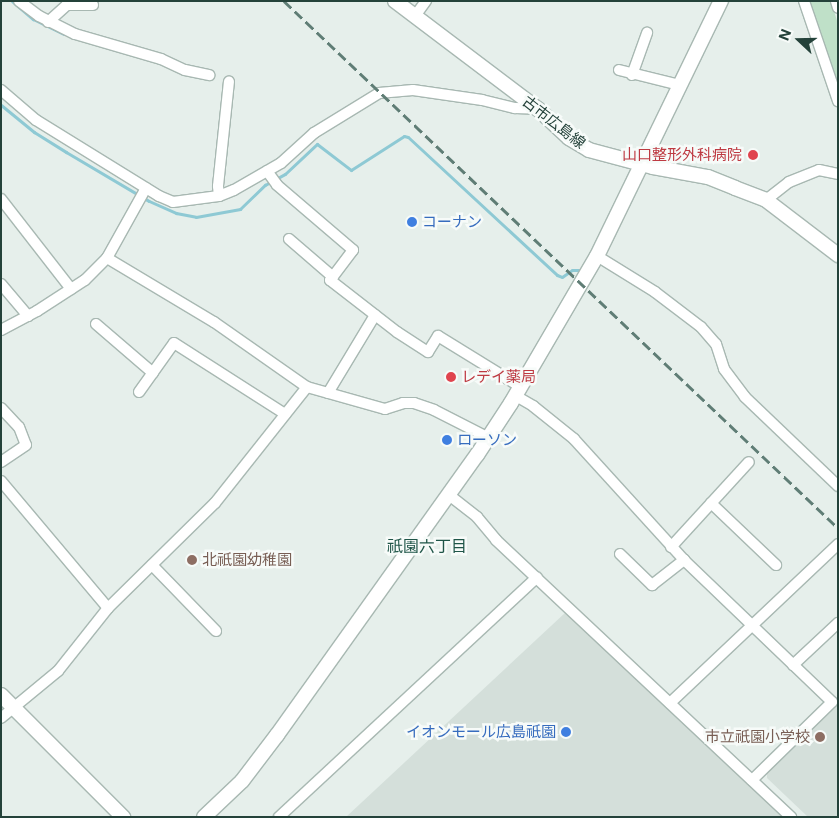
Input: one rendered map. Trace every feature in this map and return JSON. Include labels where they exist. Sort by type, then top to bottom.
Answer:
[{"type":"street","points":[[19,1],[48,22],[75,34],[161,60],[184,70],[209,75]]},
{"type":"street","name":"古市広島線","points":[[395,1],[538,109],[569,138],[588,150],[641,164],[708,177],[766,200],[799,223],[838,255]]},
{"type":"street","points":[[414,16],[426,1]]},
{"type":"street","points":[[204,817],[242,781],[489,438],[597,256],[721,1]]},
{"type":"street","points":[[804,1],[838,101]]},
{"type":"street","points":[[836,1],[838,8]]},
{"type":"street","points":[[48,22],[68,3],[93,4]]},
{"type":"street","points":[[632,75],[647,33]]},
{"type":"street","points":[[619,70],[632,75],[680,85]]},
{"type":"street","points":[[219,196],[218,186],[229,82]]},
{"type":"street","points":[[1,90],[36,120],[146,188],[173,202],[219,196],[267,171],[281,163],[314,133],[379,93],[413,90],[482,100],[515,108],[538,109]]},
{"type":"street","points":[[766,200],[789,182],[819,170],[838,174]]},
{"type":"street","points":[[267,171],[277,185],[353,250],[330,280],[375,315],[428,352],[438,336],[518,392],[574,439],[684,560],[832,702],[752,780]]},
{"type":"street","points":[[1,330],[28,316],[85,280],[107,258],[146,188]]},
{"type":"street","points":[[1,199],[71,289]]},
{"type":"street","points":[[289,239],[333,277]]},
{"type":"street","points":[[597,256],[655,292],[700,327],[716,344],[724,369],[745,396],[838,486]]},
{"type":"street","points":[[107,258],[214,322],[306,387],[385,409],[403,403],[414,403],[434,410],[489,438]]},
{"type":"street","points":[[1,284],[28,316]]},
{"type":"street","points":[[328,393],[375,315]]},
{"type":"street","points":[[96,324],[153,373]]},
{"type":"street","points":[[139,392],[174,343],[285,414]]},
{"type":"street","points":[[1,718],[58,671],[108,608],[216,503],[306,387]]},
{"type":"street","points":[[1,408],[19,427],[26,445],[1,462]]},
{"type":"street","points":[[672,546],[750,462]]},
{"type":"street","points":[[1,481],[108,608]]},
{"type":"street","points":[[449,495],[477,517],[496,540],[791,817]]},
{"type":"street","points":[[711,503],[776,565]]},
{"type":"street","points":[[670,703],[838,544]]},
{"type":"street","points":[[620,554],[652,585],[684,560]]},
{"type":"street","points":[[152,565],[216,631]]},
{"type":"street","points":[[280,817],[537,577]]},
{"type":"street","points":[[793,665],[838,623]]},
{"type":"street","points":[[1,695],[122,817]]},
{"type":"shaded area","name":"イオンモール広島祇園","points":[[566,612],[787,817],[346,817]]},
{"type":"shaded area","name":"市立祇園小学校","points":[[838,703],[838,817],[808,817],[767,778],[767,770]]},
{"type":"green space","points":[[810,1],[831,1],[838,24],[838,87]]},
{"type":"waterway","points":[[12,1],[33,19],[64,34]]},
{"type":"waterway","points":[[1,105],[34,132],[149,201],[176,213],[196,217],[240,209],[265,185],[285,174],[317,144],[351,170],[404,136],[408,137],[557,275],[562,277],[572,270],[579,270]]},
{"type":"railway","points":[[284,1],[838,528]]},
{"type":"place","name":"山口整形外科病院","points":[[753,155]]},
{"type":"place","name":"コーナン","points":[[412,222]]},
{"type":"place","name":"レデイ薬局","points":[[451,377]]},
{"type":"place","name":"ローソン","points":[[447,440]]},
{"type":"place","name":"北祇園幼稚園","points":[[192,560]]},
{"type":"place","name":"イオンモール広島祇園","points":[[566,732]]},
{"type":"place","name":"市立祇園小学校","points":[[820,737]]},
{"type":"district","name":"祇園六丁目","points":[[427,546]]}]
